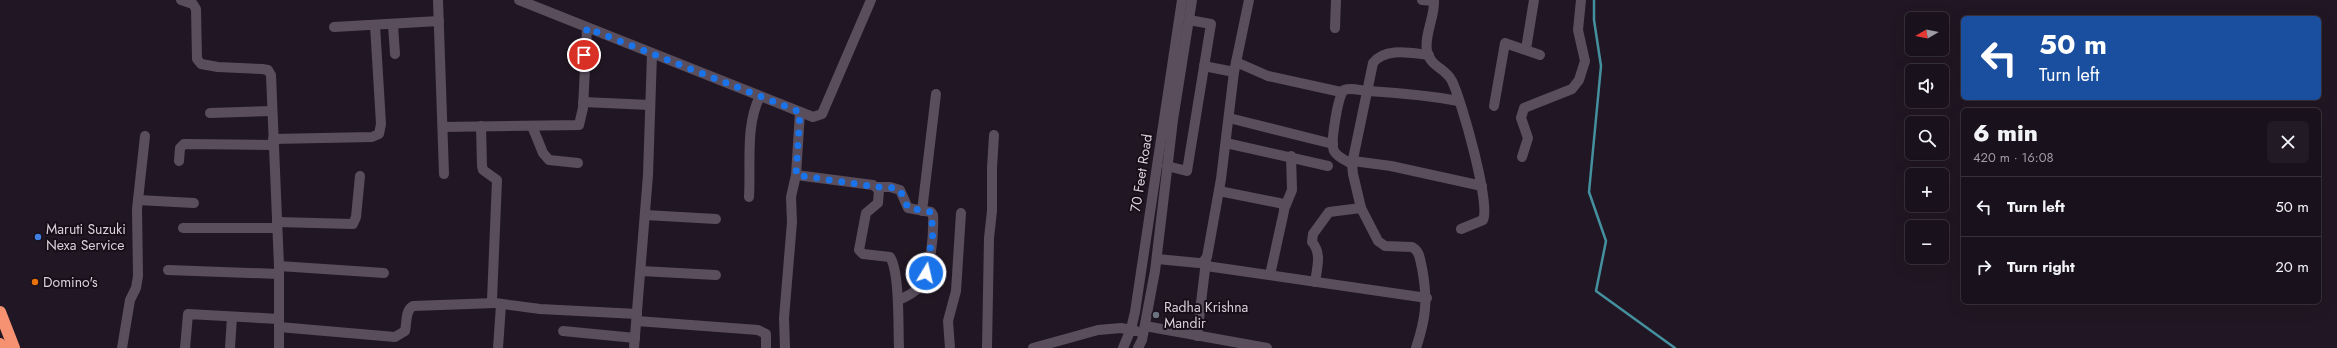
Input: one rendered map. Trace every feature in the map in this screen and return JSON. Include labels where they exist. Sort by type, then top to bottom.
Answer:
[{"type":"highway","points":[[0,312],[14,348]]},
{"type":"highway","points":[[0,344],[2,348]]},
{"type":"street","points":[[181,0],[193,4],[196,9],[197,59],[201,64],[268,70],[270,75],[279,270],[279,348]]},
{"type":"street","points":[[438,0],[444,174]]},
{"type":"street","points":[[519,0],[813,117],[822,114],[871,0]]},
{"type":"street","name":"70 Feet Road","points":[[1124,348],[1131,329],[1182,0]]},
{"type":"street","name":"70 Feet Road","points":[[1143,339],[1157,260],[1167,166],[1192,0]]},
{"type":"street","points":[[1197,336],[1206,262],[1226,143],[1235,67],[1249,0]]},
{"type":"street","points":[[1335,28],[1336,0]]},
{"type":"street","points":[[1422,0],[1434,1],[1427,45],[1429,55],[1434,64],[1452,81],[1482,186],[1485,218],[1476,224],[1462,229]]},
{"type":"street","points":[[1526,49],[1534,0]]},
{"type":"street","points":[[1522,157],[1528,138],[1521,118],[1524,108],[1572,89],[1581,74],[1585,58],[1578,30],[1581,0]]},
{"type":"street","points":[[1167,166],[1187,171],[1211,24],[1189,20]]},
{"type":"street","points":[[334,27],[394,25],[439,21]]},
{"type":"street","points":[[179,161],[180,148],[184,144],[273,142],[372,137],[379,134],[381,124],[375,25]]},
{"type":"street","points":[[394,25],[395,54]]},
{"type":"street","points":[[443,127],[579,125],[583,102],[587,28]]},
{"type":"street","points":[[1494,106],[1505,43],[1540,55]]},
{"type":"street","points":[[1416,348],[1423,326],[1427,298],[1418,252],[1407,246],[1381,244],[1361,208],[1352,162],[1370,69],[1376,58],[1396,53],[1429,55]]},
{"type":"street","points":[[563,331],[635,343],[645,215],[652,54]]},
{"type":"street","points":[[1204,66],[1235,67],[1341,92],[1353,88],[1366,91],[1423,94],[1458,101]]},
{"type":"street","points":[[1341,92],[1333,144],[1336,154],[1352,162],[1391,166],[1482,186]]},
{"type":"street","points":[[922,211],[936,94]]},
{"type":"street","points":[[749,197],[751,130],[756,106],[760,96]]},
{"type":"street","points":[[583,102],[650,105]]},
{"type":"street","points":[[210,113],[272,111]]},
{"type":"street","points":[[785,348],[784,318],[792,222],[792,198],[796,175],[800,112]]},
{"type":"street","points":[[1229,118],[1333,144]]},
{"type":"street","points":[[481,126],[483,170],[497,180],[492,300],[498,304]]},
{"type":"street","points":[[532,126],[543,153],[549,160],[578,163]]},
{"type":"street","points":[[987,348],[989,238],[994,135]]},
{"type":"street","points":[[122,348],[130,300],[136,288],[138,276],[138,200],[145,136]]},
{"type":"street","points":[[1226,143],[1291,156],[1328,166]]},
{"type":"street","points":[[1270,275],[1285,207],[1292,190],[1291,156]]},
{"type":"street","points":[[796,175],[877,187],[890,187],[900,190],[908,208],[931,212],[933,215],[932,240],[926,273],[919,287],[908,296],[898,300]]},
{"type":"street","points":[[183,228],[353,224],[356,217],[360,176]]},
{"type":"street","points":[[877,187],[879,190],[878,203],[866,213],[860,250],[863,254],[890,257],[893,263],[898,300],[899,348]]},
{"type":"street","points":[[1219,191],[1281,202],[1285,207]]},
{"type":"street","points":[[138,200],[194,203]]},
{"type":"street","points":[[1315,282],[1318,253],[1317,248],[1312,242],[1313,234],[1329,212],[1361,208]]},
{"type":"street","points":[[950,348],[948,321],[955,295],[962,213]]},
{"type":"street","points":[[645,215],[716,219]]},
{"type":"street","points":[[1157,260],[1199,263],[1206,262],[1270,275],[1427,298]]},
{"type":"street","points":[[168,270],[384,272]]},
{"type":"street","points":[[641,271],[716,275]]},
{"type":"street","points":[[498,304],[498,348]]},
{"type":"street","points":[[185,348],[188,314],[232,317],[395,337],[405,331],[407,314],[413,306],[498,304],[758,330],[766,334],[766,348]]},
{"type":"street","points":[[230,348],[232,317]]},
{"type":"street","points":[[1033,348],[1098,330],[1131,329],[1143,339],[1197,336],[1267,348]]},
{"type":"waterway","points":[[1594,0],[1594,20],[1601,66],[1589,192],[1606,241],[1596,291],[1675,348]]},
{"type":"place","name":"Maruti Suzuki Nexa Service","points":[[38,237]]},
{"type":"place","name":"Domino's","points":[[35,282]]},
{"type":"place","name":"Radha Krishna Mandir","points":[[1156,315]]},
{"type":"route","points":[[584,55],[587,28],[800,112],[796,175],[840,180],[877,187],[895,188],[900,190],[903,194],[908,208],[912,210],[931,212],[933,215],[933,233],[926,273]]}]
